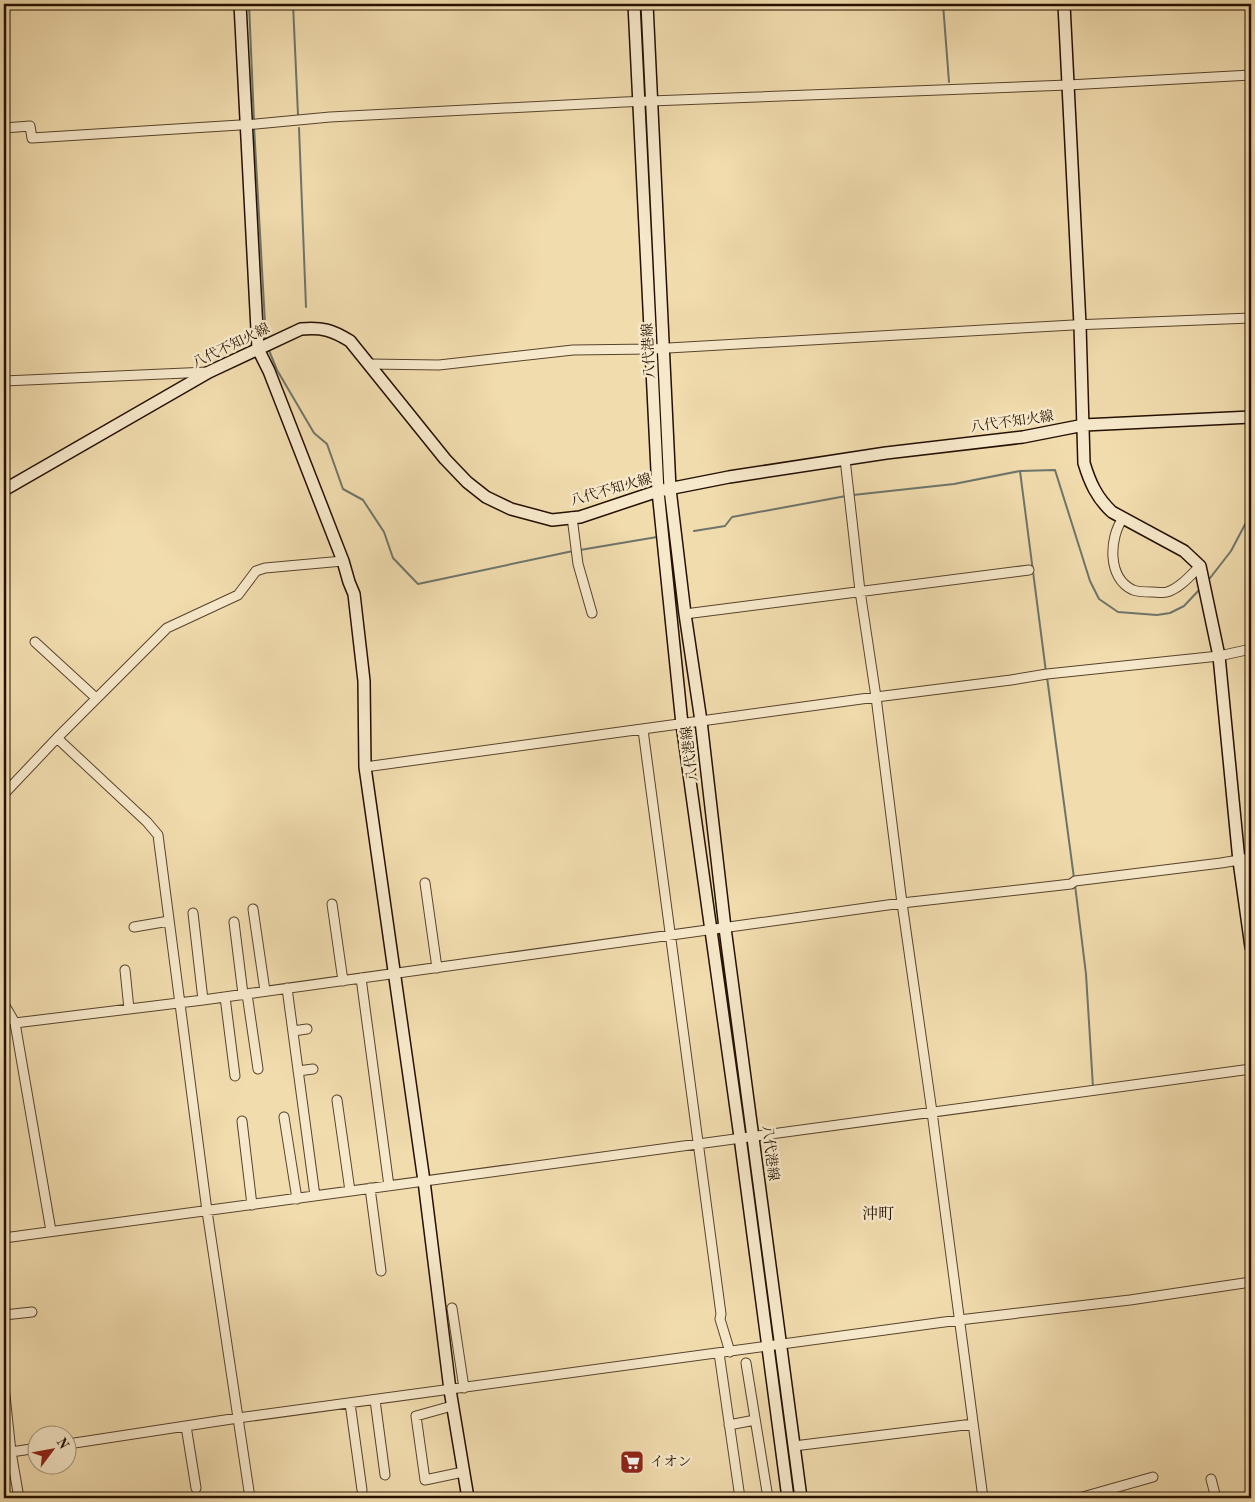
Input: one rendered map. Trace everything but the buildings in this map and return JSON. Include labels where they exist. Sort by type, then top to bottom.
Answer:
[{"type":"main road","points":[[240,4],[251,124],[261,347],[354,594],[364,681],[365,767],[396,974],[452,1406],[468,1498]]},
{"type":"main road","name":"八代港線","points":[[634,4],[658,492],[682,724],[788,1498]]},
{"type":"main road","name":"八代港線","points":[[647,4],[670,489],[779,1345],[801,1498]]},
{"type":"main road","points":[[1064,4],[1080,325],[1084,463],[1089,480],[1103,503],[1123,518],[1184,551],[1202,572],[1219,656],[1239,861],[1251,948]]},
{"type":"main road","name":"八代不知火線","points":[[4,490],[209,372],[301,329],[317,328],[334,332],[350,341],[445,459],[467,482],[486,496],[511,509],[552,520],[580,517],[670,489],[729,477],[886,452],[1023,437],[1084,425],[1251,417]]},
{"type":"street","points":[[4,128],[30,126],[32,138],[330,117],[652,101],[1068,85],[1251,75]]},
{"type":"street","points":[[369,364],[439,365],[573,350],[650,349],[1080,325],[1251,318]]},
{"type":"street","points":[[4,381],[209,372]]},
{"type":"street","points":[[845,459],[860,591],[876,697],[902,903],[932,1112],[983,1498]]},
{"type":"street","points":[[572,517],[578,564],[592,612]]},
{"type":"street","points":[[1123,518],[1116,532],[1113,545],[1114,568],[1124,583],[1133,590],[1167,592],[1202,572]]},
{"type":"street","points":[[4,794],[56,738],[167,628],[238,595],[256,571],[265,568],[343,561]]},
{"type":"street","points":[[686,614],[1029,570]]},
{"type":"street","points":[[36,642],[96,698]]},
{"type":"street","points":[[365,767],[1047,674],[1219,656],[1251,649]]},
{"type":"street","points":[[643,730],[699,1143],[721,1314],[720,1319],[730,1352]]},
{"type":"street","points":[[56,738],[147,822],[158,835],[207,1211],[250,1498]]},
{"type":"street","points":[[14,1023],[203,1000],[902,903],[1071,884],[1075,881],[1251,858]]},
{"type":"street","points":[[425,883],[437,968]]},
{"type":"street","points":[[332,904],[343,981]]},
{"type":"street","points":[[253,909],[265,991]]},
{"type":"street","points":[[192,913],[203,1000]]},
{"type":"street","points":[[134,927],[169,921]]},
{"type":"street","points":[[234,922],[258,1069]]},
{"type":"street","points":[[125,970],[130,1009]]},
{"type":"street","points":[[361,978],[390,1186]]},
{"type":"street","points":[[287,988],[315,1196]]},
{"type":"street","points":[[224,997],[235,1076]]},
{"type":"street","points":[[4,1004],[14,1023],[51,1232]]},
{"type":"street","points":[[293,1031],[307,1029]]},
{"type":"street","points":[[298,1071],[313,1069]]},
{"type":"street","points":[[4,1238],[1251,1069]]},
{"type":"street","points":[[337,1100],[350,1191]]},
{"type":"street","points":[[284,1117],[297,1198]]},
{"type":"street","points":[[242,1121],[252,1204]]},
{"type":"street","points":[[370,1188],[381,1271]]},
{"type":"street","points":[[78,1442],[238,1418],[960,1320],[1130,1300],[1251,1282]]},
{"type":"street","points":[[452,1308],[464,1388]]},
{"type":"street","points":[[4,1315],[32,1312]]},
{"type":"street","points":[[719,1353],[740,1498]]},
{"type":"street","points":[[746,1363],[768,1498]]},
{"type":"street","points":[[4,1386],[8,1453],[19,1498]]},
{"type":"street","points":[[375,1400],[385,1476]]},
{"type":"street","points":[[350,1403],[362,1490]]},
{"type":"street","points":[[452,1406],[416,1416],[425,1480],[463,1472]]},
{"type":"street","points":[[729,1425],[755,1420]]},
{"type":"street","points":[[794,1446],[973,1424]]},
{"type":"street","points":[[186,1426],[196,1488]]},
{"type":"street","points":[[8,1453],[28,1450]]},
{"type":"street","points":[[1079,1498],[1153,1477]]},
{"type":"street","points":[[1211,1479],[1212,1493]]},
{"type":"waterway","points":[[249,4],[254,121]]},
{"type":"waterway","points":[[293,4],[298,115]]},
{"type":"waterway","points":[[943,4],[949,82]]},
{"type":"waterway","points":[[254,126],[266,341]]},
{"type":"waterway","points":[[299,128],[306,307]]},
{"type":"waterway","points":[[268,348],[277,370],[314,433],[327,444],[343,489],[363,500],[384,532],[393,558],[418,584],[573,551]]},
{"type":"waterway","points":[[853,495],[954,484],[1020,471],[1055,470],[1090,581],[1099,599],[1118,612],[1157,615],[1170,613],[1184,606],[1200,589]]},
{"type":"waterway","points":[[1020,471],[1046,672]]},
{"type":"waterway","points":[[694,531],[725,526],[732,517],[846,496]]},
{"type":"waterway","points":[[1207,582],[1231,551],[1251,513]]},
{"type":"waterway","points":[[580,550],[657,537]]},
{"type":"waterway","points":[[1047,677],[1074,878]]},
{"type":"waterway","points":[[1075,885],[1086,974],[1093,1087]]},
{"type":"place","name":"イオン","points":[[632,1462]]},
{"type":"district","name":"沖町","points":[[878,1215]]}]
